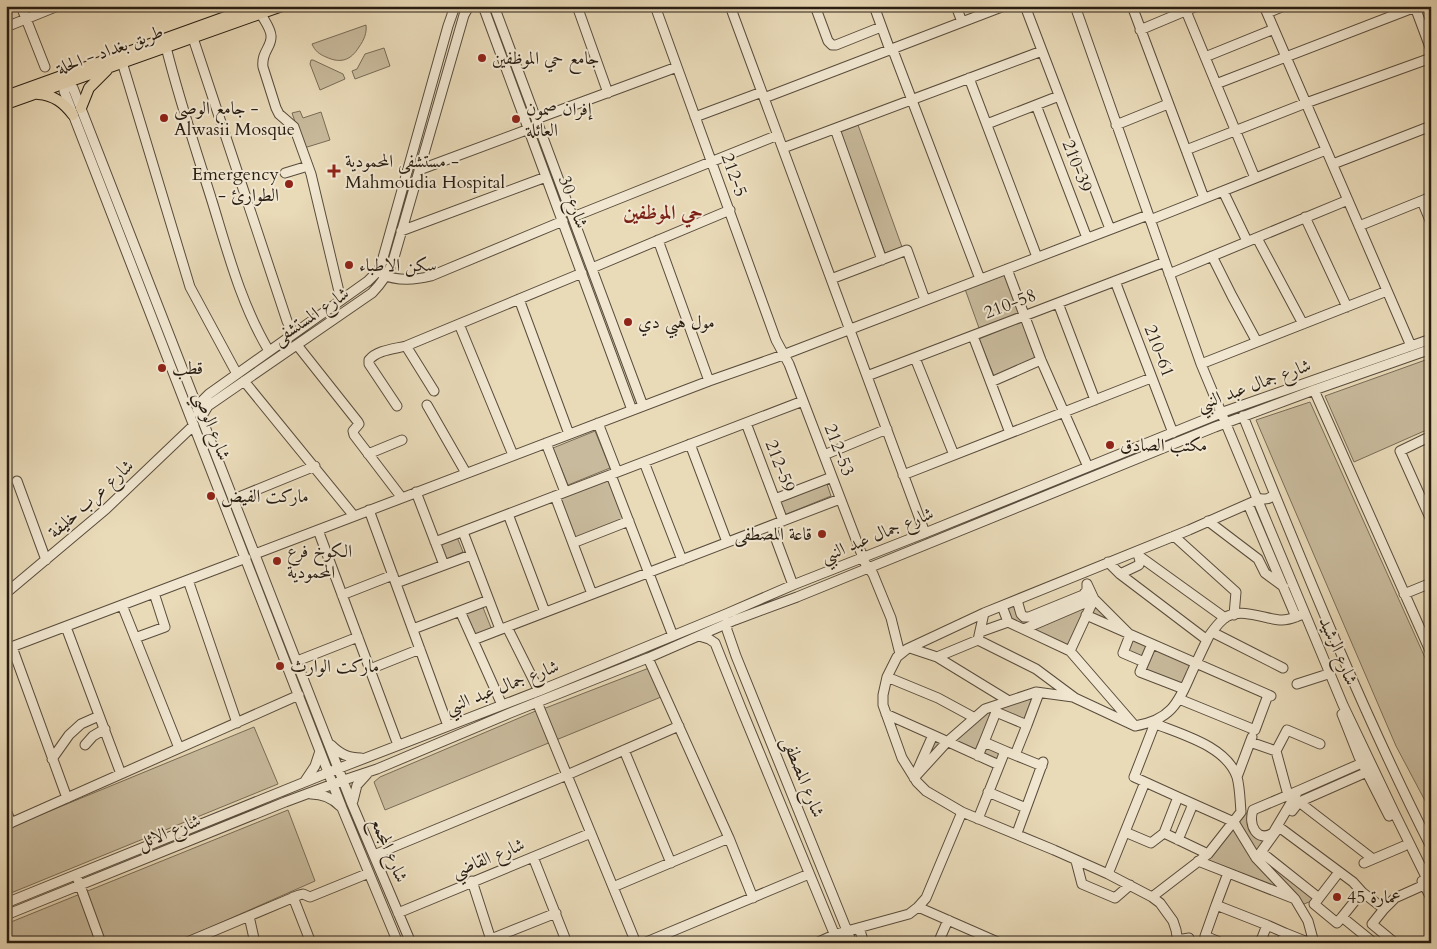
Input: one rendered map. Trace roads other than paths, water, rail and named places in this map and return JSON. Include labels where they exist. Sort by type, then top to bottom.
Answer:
[{"type":"main road","name":"طريق بغداد - الحلة","points":[[6,104],[193,38],[259,10],[282,6]]},
{"type":"main road","points":[[6,96],[259,10]]},
{"type":"main road","points":[[35,94],[43,94],[59,100],[77,111],[89,88],[110,67]]},
{"type":"street","points":[[21,6],[45,67]]},
{"type":"street","points":[[6,27],[58,6]]},
{"type":"street","name":"شارع المستشفى","points":[[212,398],[244,381],[372,294],[382,274],[392,261],[464,15],[469,6]]},
{"type":"street","name":"شارع 30","points":[[483,6],[632,410]]},
{"type":"street","name":"شارع 30","points":[[494,6],[643,406]]},
{"type":"street","points":[[577,6],[608,93]]},
{"type":"street","name":"212-5","points":[[655,6],[783,355]]},
{"type":"street","points":[[730,6],[925,533]]},
{"type":"street","points":[[815,6],[828,42],[832,45],[881,27]]},
{"type":"street","points":[[874,6],[890,50],[894,53],[980,279]]},
{"type":"street","points":[[956,6],[962,22]]},
{"type":"street","points":[[695,117],[890,50],[1004,6]]},
{"type":"street","points":[[1025,6],[1110,229]]},
{"type":"street","name":"شارع الرشيد","points":[[1074,6],[1201,364],[1230,434],[1254,501],[1263,515],[1343,705],[1427,886]]},
{"type":"street","points":[[1132,6],[1204,198]]},
{"type":"street","points":[[1140,30],[1197,6]]},
{"type":"street","points":[[1284,6],[1266,10],[1411,346]]},
{"type":"street","points":[[1216,84],[1286,57],[1396,10],[1416,7],[1431,50]]},
{"type":"street","points":[[454,8],[462,8],[464,15]]},
{"type":"street","name":"شارع المستشفى","points":[[382,274],[381,265],[454,8]]},
{"type":"street","points":[[259,10],[272,35],[263,55],[263,67],[276,108],[279,114],[294,127],[308,166],[342,300]]},
{"type":"street","points":[[1186,11],[1255,178]]},
{"type":"street","points":[[1206,57],[1274,29]]},
{"type":"street","points":[[193,38],[287,321],[293,334]]},
{"type":"street","points":[[166,47],[176,87],[238,286],[258,332],[269,351]]},
{"type":"street","points":[[783,148],[1042,51]]},
{"type":"street","points":[[1186,150],[1306,103],[1431,58]]},
{"type":"street","points":[[122,62],[190,287],[237,374]]},
{"type":"street","points":[[536,119],[677,68]]},
{"type":"street","points":[[969,78],[1037,258]]},
{"type":"street","name":"شارع الوصي","points":[[69,89],[194,411],[225,505],[299,696],[321,751],[337,776]]},
{"type":"street","points":[[987,124],[1059,96]]},
{"type":"street","points":[[1116,125],[1168,104]]},
{"type":"street","name":"210-39","points":[[1036,105],[1087,238]]},
{"type":"street","points":[[1333,164],[1431,126]]},
{"type":"street","points":[[419,170],[528,129]]},
{"type":"street","points":[[835,129],[882,260]]},
{"type":"street","points":[[573,217],[778,134]]},
{"type":"street","points":[[256,554],[1110,229],[1204,198],[1326,150]]},
{"type":"street","points":[[285,173],[308,166]]},
{"type":"street","points":[[401,231],[546,177]]},
{"type":"street","points":[[1223,191],[1248,241]]},
{"type":"street","points":[[1359,226],[1426,199],[1431,223]]},
{"type":"street","points":[[1169,274],[1348,200]]},
{"type":"street","points":[[398,406],[369,364],[369,360],[375,355],[406,346],[582,272],[589,274],[592,268],[730,210]]},
{"type":"street","points":[[1305,218],[1347,307]]},
{"type":"street","points":[[382,274],[405,279],[430,276],[562,221]]},
{"type":"street","points":[[1257,238],[1303,324]]},
{"type":"street","points":[[658,240],[709,381]]},
{"type":"street","points":[[831,279],[907,250],[925,300]]},
{"type":"street","points":[[1212,256],[1257,342]]},
{"type":"street","name":"210-58","points":[[867,376],[1165,262]]},
{"type":"street","points":[[1007,269],[1041,360],[1088,467]]},
{"type":"street","name":"شارع المستشفى","points":[[212,398],[237,374],[382,274]]},
{"type":"street","name":"210-61","points":[[1115,281],[1173,433]]},
{"type":"street","points":[[1201,364],[1387,291]]},
{"type":"street","points":[[519,299],[569,434]]},
{"type":"street","points":[[1058,303],[1095,400]]},
{"type":"street","points":[[459,324],[513,455]]},
{"type":"street","points":[[973,336],[1010,433]]},
{"type":"street","name":"شارع جمال عبد النبي","points":[[337,776],[370,771],[648,658],[699,636],[727,619],[794,585],[1173,433],[1431,339]]},
{"type":"street","points":[[297,345],[358,422],[359,424],[353,431],[354,435],[402,498]]},
{"type":"street","points":[[406,346],[434,391]]},
{"type":"street","name":"شارع جمال عبد النبي","points":[[337,776],[364,759],[676,635],[798,597],[1225,423],[1431,349]]},
{"type":"street","name":"212-53","points":[[783,355],[789,364],[863,558],[891,618],[900,654]]},
{"type":"street","points":[[916,358],[954,455]]},
{"type":"street","points":[[991,382],[1041,360]]},
{"type":"street","points":[[903,475],[1151,378]]},
{"type":"street","points":[[244,381],[354,516]]},
{"type":"street","points":[[1314,390],[1404,594],[1428,638],[1431,653]]},
{"type":"street","points":[[629,400],[632,404],[636,404],[640,396]]},
{"type":"street","name":"شارع عرب خليفة","points":[[6,593],[106,509],[194,411],[212,398]]},
{"type":"street","points":[[435,542],[803,401]]},
{"type":"street","points":[[427,405],[466,473]]},
{"type":"street","name":"شارع الوصي","points":[[194,411],[235,501],[256,554],[332,748],[337,776]]},
{"type":"street","name":"شارع الرشيد","points":[[1243,416],[1359,696],[1390,766],[1431,847]]},
{"type":"street","points":[[598,423],[629,521],[676,635],[682,643]]},
{"type":"street","name":"212-59","points":[[746,423],[783,521]]},
{"type":"street","points":[[1230,434],[1238,426],[1243,425],[1247,427]]},
{"type":"street","points":[[824,455],[886,429]]},
{"type":"street","points":[[1431,436],[1400,451],[1431,520]]},
{"type":"street","points":[[368,454],[402,440]]},
{"type":"street","points":[[546,443],[565,492]]},
{"type":"street","points":[[690,444],[727,542]]},
{"type":"street","points":[[644,462],[682,560]]},
{"type":"street","points":[[225,505],[231,508],[234,506],[235,501],[315,466]]},
{"type":"street","points":[[775,499],[832,477]]},
{"type":"street","points":[[17,481],[46,560]]},
{"type":"street","points":[[416,492],[444,565]]},
{"type":"street","points":[[1189,938],[1177,941],[1173,922],[1168,912],[1152,897],[1108,874],[962,812],[926,791],[914,778],[902,758],[883,705],[882,695],[887,677],[895,661],[900,654],[910,648],[984,613],[1108,562],[1138,553],[1254,501],[1267,499],[1274,492]]},
{"type":"street","points":[[555,496],[592,594]]},
{"type":"street","points":[[473,640],[840,499]]},
{"type":"street","points":[[1254,501],[1284,587],[1325,674],[1362,763],[1404,846],[1427,886],[1431,898]]},
{"type":"street","points":[[1254,501],[1298,616]]},
{"type":"street","points":[[1263,515],[1271,508],[1276,507],[1280,509]]},
{"type":"street","points":[[369,510],[448,726]]},
{"type":"street","points":[[508,514],[545,612]]},
{"type":"street","points":[[232,523],[232,519],[235,517],[242,519]]},
{"type":"street","points":[[572,543],[629,521]]},
{"type":"street","points":[[1208,522],[1258,559],[1265,574],[1284,587]]},
{"type":"street","points":[[771,526],[794,585]]},
{"type":"street","points":[[318,530],[398,746]]},
{"type":"street","points":[[462,532],[489,600],[539,691]]},
{"type":"street","points":[[1174,536],[1236,592],[1234,615]]},
{"type":"street","points":[[1120,574],[1139,565],[1138,553]]},
{"type":"street","points":[[1138,553],[1225,618]]},
{"type":"street","points":[[342,594],[444,565],[472,555]]},
{"type":"street","points":[[66,798],[9,648],[246,558]]},
{"type":"street","points":[[1108,562],[1120,574],[1210,636],[1283,668]]},
{"type":"street","points":[[1081,574],[1094,599],[1130,635]]},
{"type":"street","points":[[188,580],[238,723]]},
{"type":"street","points":[[1404,594],[1431,583]]},
{"type":"street","points":[[1016,600],[1021,614],[1024,617],[1029,617],[1083,595],[1087,590],[1087,584]]},
{"type":"street","points":[[135,638],[165,627],[154,593]]},
{"type":"street","points":[[1070,651],[1094,599]]},
{"type":"street","points":[[1024,629],[1094,599]]},
{"type":"street","points":[[413,629],[489,600]]},
{"type":"street","points":[[122,605],[179,748]]},
{"type":"street","points":[[1002,606],[1008,622],[1070,651],[1135,726]]},
{"type":"street","points":[[460,612],[502,705]]},
{"type":"street","points":[[979,636],[984,613]]},
{"type":"street","points":[[979,636],[1036,668],[1075,698],[1135,726],[1153,723],[1170,711],[1184,690],[1210,636],[1225,618],[1245,613],[1282,620],[1298,616]]},
{"type":"street","points":[[1086,615],[1269,696],[1236,776]]},
{"type":"street","name":"شارع المصطفى","points":[[727,619],[727,630],[736,656],[852,943]]},
{"type":"street","points":[[936,657],[1008,622]]},
{"type":"street","points":[[66,627],[122,774]]},
{"type":"street","points":[[1130,635],[1123,652],[1144,662]]},
{"type":"street","name":"شارع المصطفى","points":[[699,636],[715,643],[837,938]]},
{"type":"street","points":[[297,661],[358,637]]},
{"type":"street","points":[[1152,644],[1140,672],[1184,690]]},
{"type":"street","points":[[910,648],[936,657],[1009,701]]},
{"type":"street","points":[[370,669],[420,649]]},
{"type":"street","points":[[648,658],[729,838],[753,898]]},
{"type":"street","points":[[1297,684],[1325,674]]},
{"type":"street","points":[[887,677],[938,698],[975,718]]},
{"type":"street","points":[[914,778],[948,742],[975,718],[1009,701],[1036,692],[1075,698]]},
{"type":"street","points":[[1015,755],[1039,693]]},
{"type":"street","points":[[6,810],[9,824],[299,696]]},
{"type":"street","points":[[1179,699],[1255,730]]},
{"type":"street","points":[[537,702],[636,943]]},
{"type":"street","points":[[991,710],[1027,725]]},
{"type":"street","points":[[978,756],[984,742],[991,710]]},
{"type":"street","points":[[886,714],[999,765]]},
{"type":"street","points":[[52,759],[69,735],[81,724],[100,716]]},
{"type":"street","points":[[1152,897],[1208,854],[1241,812],[1236,776],[1228,761],[1206,745],[1153,723]]},
{"type":"street","points":[[1153,723],[1134,778],[1234,822],[1297,902],[1308,920],[1314,943]]},
{"type":"street","points":[[374,855],[567,775],[678,726]]},
{"type":"street","points":[[85,744],[93,736],[105,729]]},
{"type":"street","points":[[1288,795],[1276,751],[1287,730],[1320,744]]},
{"type":"street","points":[[914,778],[933,735]]},
{"type":"street","points":[[984,742],[1043,764],[1017,834]]},
{"type":"street","points":[[1250,742],[1276,751]]},
{"type":"street","points":[[302,784],[308,779],[321,751],[328,756],[332,752],[332,748],[348,756],[364,759],[361,762],[362,767],[364,771],[370,771]]},
{"type":"street","points":[[624,750],[671,863]]},
{"type":"street","points":[[978,819],[1005,751]]},
{"type":"street","points":[[1298,791],[1273,833],[1268,836],[1262,836],[1256,832],[1252,827],[1250,818],[1254,810],[1362,763]]},
{"type":"street","points":[[306,794],[326,796],[341,805],[344,799],[351,801],[357,785],[370,771]]},
{"type":"street","points":[[1259,855],[1299,802],[1367,772]]},
{"type":"street","name":"شارع الاثل","points":[[6,903],[314,779],[337,776]]},
{"type":"street","name":"شارع الاثل","points":[[6,915],[318,790],[337,776]]},
{"type":"street","name":"شارع المجمع","points":[[337,776],[351,801],[410,943]]},
{"type":"street","name":"شارع المجمع","points":[[337,776],[341,805],[398,943]]},
{"type":"street","points":[[1108,874],[1145,782]]},
{"type":"street","points":[[302,784],[305,783],[310,786],[310,791],[306,794]]},
{"type":"street","points":[[988,792],[1026,808]]},
{"type":"street","points":[[1125,832],[1151,843],[1164,833],[1178,797]]},
{"type":"street","points":[[1299,802],[1369,861],[1404,846]]},
{"type":"street","points":[[1178,840],[1193,804]]},
{"type":"street","points":[[816,943],[837,938],[847,931],[909,914],[918,907],[926,898],[962,812]]},
{"type":"street","points":[[1241,812],[1252,815]]},
{"type":"street","points":[[1279,827],[1353,882],[1362,892],[1384,909]]},
{"type":"street","points":[[192,828],[196,838]]},
{"type":"street","name":"شارع القاضي","points":[[398,913],[591,833]]},
{"type":"street","points":[[1164,833],[1208,854]]},
{"type":"street","points":[[614,888],[729,838]]},
{"type":"street","points":[[1259,855],[1319,898]]},
{"type":"street","points":[[533,857],[567,943]]},
{"type":"street","points":[[1076,861],[1082,884],[1115,898],[1130,885]]},
{"type":"street","points":[[1198,861],[1297,902],[1319,898]]},
{"type":"street","points":[[1339,872],[1314,904],[1337,923],[1362,892]]},
{"type":"street","points":[[185,943],[293,897],[303,894],[310,897],[369,873]]},
{"type":"street","points":[[1222,943],[1204,940],[1228,873]]},
{"type":"street","points":[[644,943],[809,874]]},
{"type":"street","points":[[76,875],[101,943]]},
{"type":"street","points":[[472,881],[491,941],[556,913]]},
{"type":"street","points":[[379,896],[377,885],[382,883],[394,902]]},
{"type":"street","points":[[1395,943],[1372,924],[1394,898],[1427,886]]},
{"type":"street","points":[[293,897],[311,943]]},
{"type":"street","points":[[1216,905],[1310,943]]},
{"type":"street","points":[[918,907],[998,942]]},
{"type":"street","points":[[249,916],[255,943]]},
{"type":"street","points":[[1342,917],[1369,941]]},
{"type":"street","points":[[938,943],[948,920]]},
{"type":"street","points":[[1260,943],[1267,926]]},
{"type":"street","points":[[859,928],[864,943]]},
{"type":"street","points":[[1281,943],[1285,933]]},
{"type":"place","name":"جامع حي الموظفين","points":[[482,58]]},
{"type":"place","name":"جامع الوصي - Alwasii Mosque","points":[[164,118]]},
{"type":"place","name":"إفران صمون العائلة","points":[[516,119]]},
{"type":"place","name":"مستشفى المحمودية - Mahmoudia Hospital","points":[[334,171]]},
{"type":"place","name":"Emergency - الطوارئ","points":[[289,184]]},
{"type":"place","name":"سكن الاطباء","points":[[349,265]]},
{"type":"place","name":"مول هبي دي","points":[[628,322]]},
{"type":"place","name":"قطب","points":[[162,368]]},
{"type":"place","name":"مكتب الصادق","points":[[1110,445]]},
{"type":"place","name":"ماركت الفيض","points":[[211,496]]},
{"type":"place","name":"قاعة المصطفى","points":[[822,534]]},
{"type":"place","name":"الكوخ فرع المحمودية","points":[[277,561]]},
{"type":"place","name":"ماركت الوارث","points":[[280,666]]},
{"type":"place","name":"عمارة 45","points":[[1337,897]]},
{"type":"district","name":"حي الموظفين","points":[[663,212]]}]
